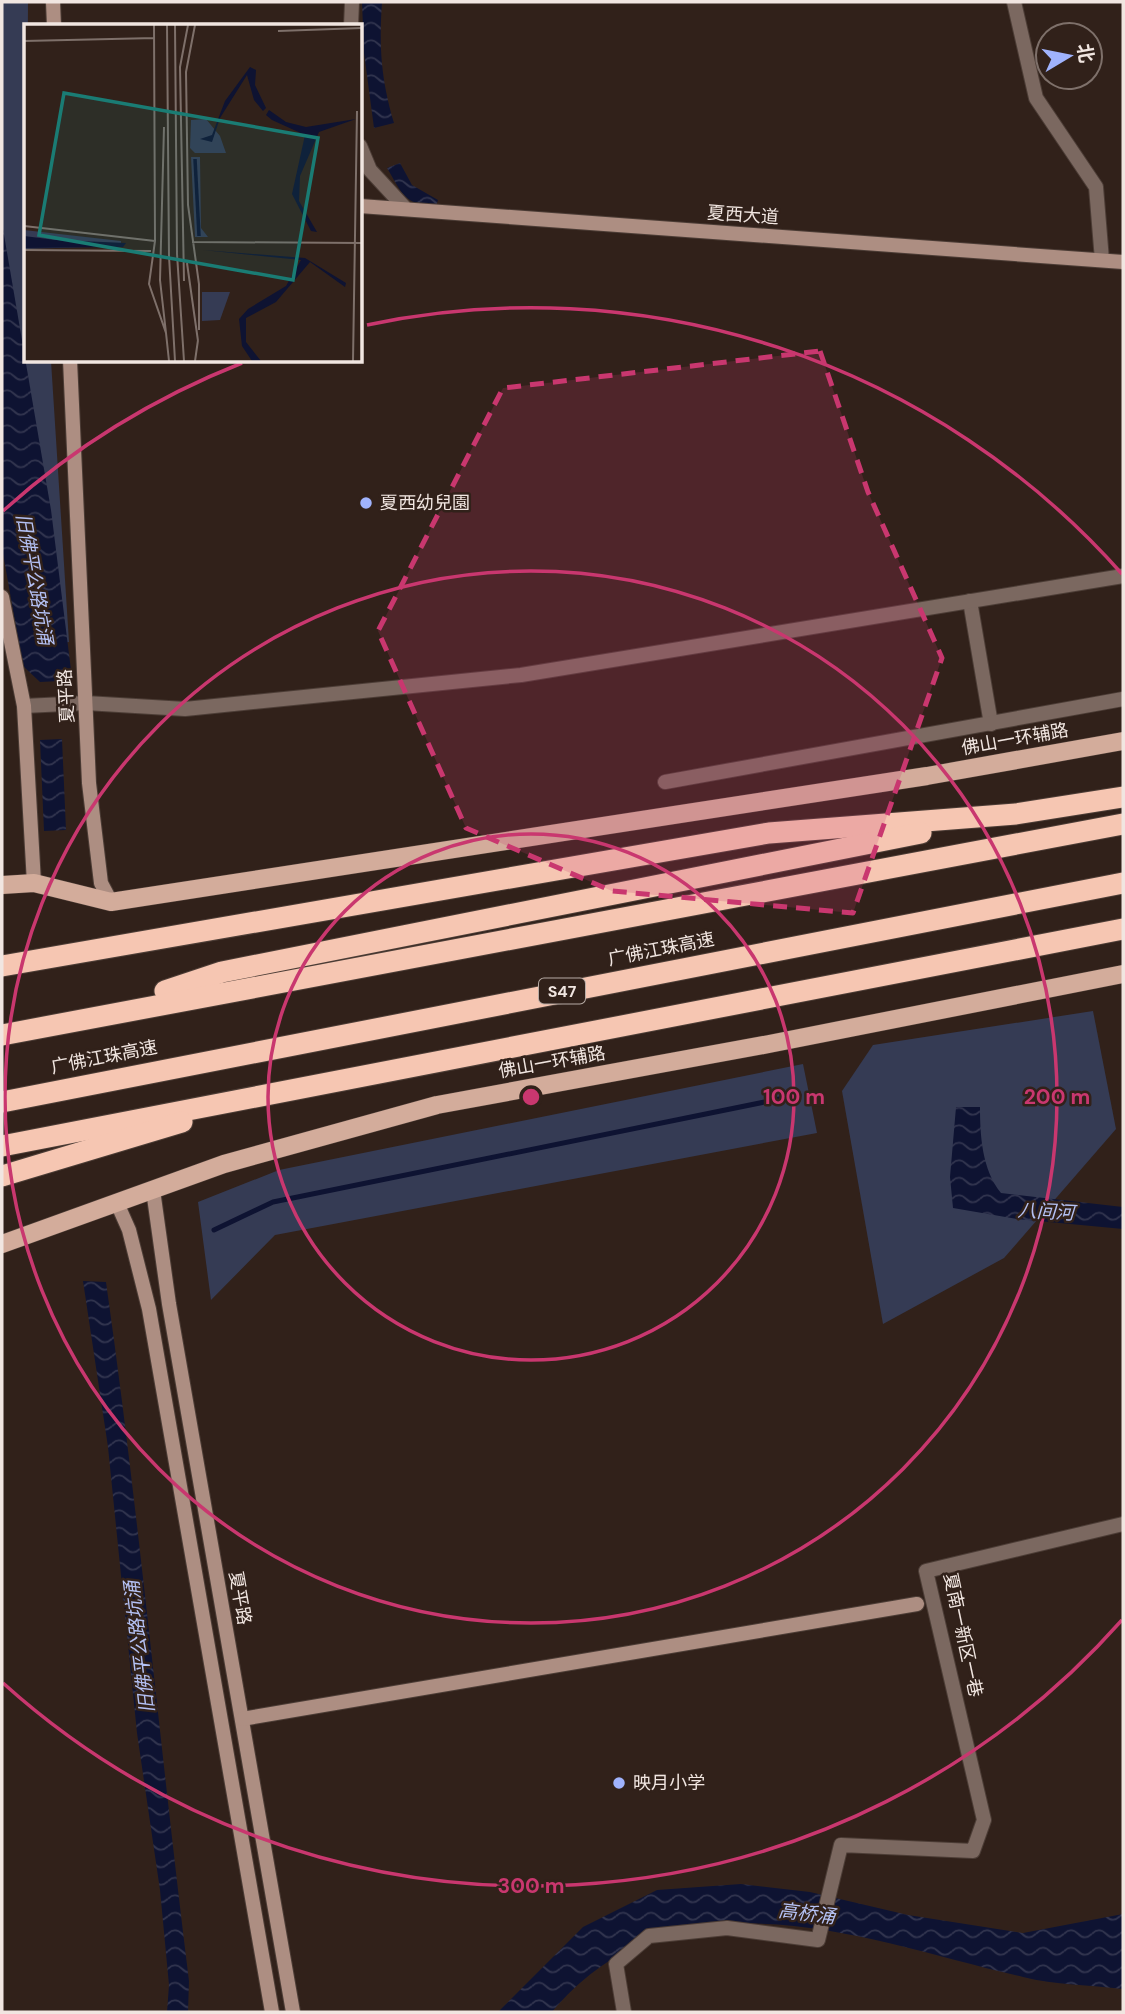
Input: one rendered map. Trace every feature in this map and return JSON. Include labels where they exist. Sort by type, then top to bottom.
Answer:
[{"type":"highway","points":[[87,1018],[222,972],[1016,814],[1123,797]]},
{"type":"highway","points":[[2,966],[769,834],[1016,814]]},
{"type":"highway","points":[[2,1035],[1123,824]]},
{"type":"highway","name":"广佛江珠高速","points":[[2,1102],[1123,883]]},
{"type":"highway","points":[[2,1146],[304,1086],[815,991],[1123,929]]},
{"type":"highway","points":[[2,1176],[304,1086]]},
{"type":"main road","points":[[53,2],[54,24]]},
{"type":"main road","name":"夏西大道","points":[[362,206],[1123,262]]},
{"type":"main road","name":"夏平路","points":[[70,362],[89,783],[101,883],[110,902]]},
{"type":"main road","points":[[2,597],[24,706],[34,883]]},
{"type":"main road","name":"佛山一环辅路","points":[[2,885],[34,883],[110,902],[927,776],[1123,741]]},
{"type":"main road","name":"佛山一环辅路","points":[[2,1244],[224,1164],[437,1105],[769,1044],[1123,974]]},
{"type":"main road","name":"夏平路","points":[[153,1190],[169,1304],[293,2012]]},
{"type":"main road","points":[[117,1203],[129,1230],[149,1309],[272,2012]]},
{"type":"main road","points":[[242,1719],[917,1604]]},
{"type":"street","points":[[351,24],[352,2]]},
{"type":"street","points":[[1014,2],[1036,98],[1096,187],[1102,260]]},
{"type":"street","points":[[362,151],[370,170],[406,209]]},
{"type":"street","points":[[24,706],[86,703],[185,709],[521,675],[1123,576]]},
{"type":"street","points":[[970,601],[992,724]]},
{"type":"street","points":[[665,782],[1123,699]]},
{"type":"street","name":"夏南一新区一巷","points":[[624,2012],[616,1964],[649,1936],[727,1928],[818,1940],[841,1845],[973,1851],[984,1820],[926,1571],[1123,1524]]},
{"type":"highlighted area","points":[[820,351],[868,492],[942,658],[853,913],[612,891],[466,828],[378,631],[503,388]]},
{"type":"shaded area","points":[[2,2],[28,2],[28,24],[24,24],[24,362],[51,362],[69,642],[27,649],[2,531]]},
{"type":"shaded area","points":[[1093,1011],[1116,1129],[1004,1258],[883,1324],[842,1091],[873,1045]]},
{"type":"shaded area","points":[[803,1064],[817,1133],[275,1235],[211,1300],[198,1202],[279,1170]]},
{"type":"water","points":[[362,2],[382,2],[382,63],[394,123],[374,128],[364,53]]},
{"type":"water","points":[[400,163],[412,185],[438,200],[435,209],[410,200],[401,191],[387,168]]},
{"type":"water","name":"旧佛平公路坑涌","points":[[2,223],[51,510],[71,670],[60,681],[40,682],[23,666],[2,548]]},
{"type":"water","points":[[62,739],[66,830],[44,831],[40,740]]},
{"type":"water","name":"八间河","points":[[956,1107],[980,1107],[986,1163],[1001,1193],[1123,1207],[1123,1229],[1017,1219],[953,1208],[950,1177]]},
{"type":"water","name":"旧佛平公路坑涌","points":[[83,1281],[106,1282],[129,1456],[189,1981],[188,2012],[167,2012],[169,1985],[160,1890],[137,1733],[108,1447]]},
{"type":"water","name":"高桥涌","points":[[741,1884],[810,1892],[908,1915],[1023,1933],[1123,1914],[1123,1989],[1035,1980],[837,1932],[775,1924],[714,1925],[656,1938],[602,1966],[552,2012],[498,2012],[583,1927],[657,1890]]},
{"type":"waterway","points":[[214,1230],[273,1202],[799,1095]]},
{"type":"place","name":"夏西幼兒園","points":[[366,503]]},
{"type":"place","name":"映月小学","points":[[619,1783]]}]
